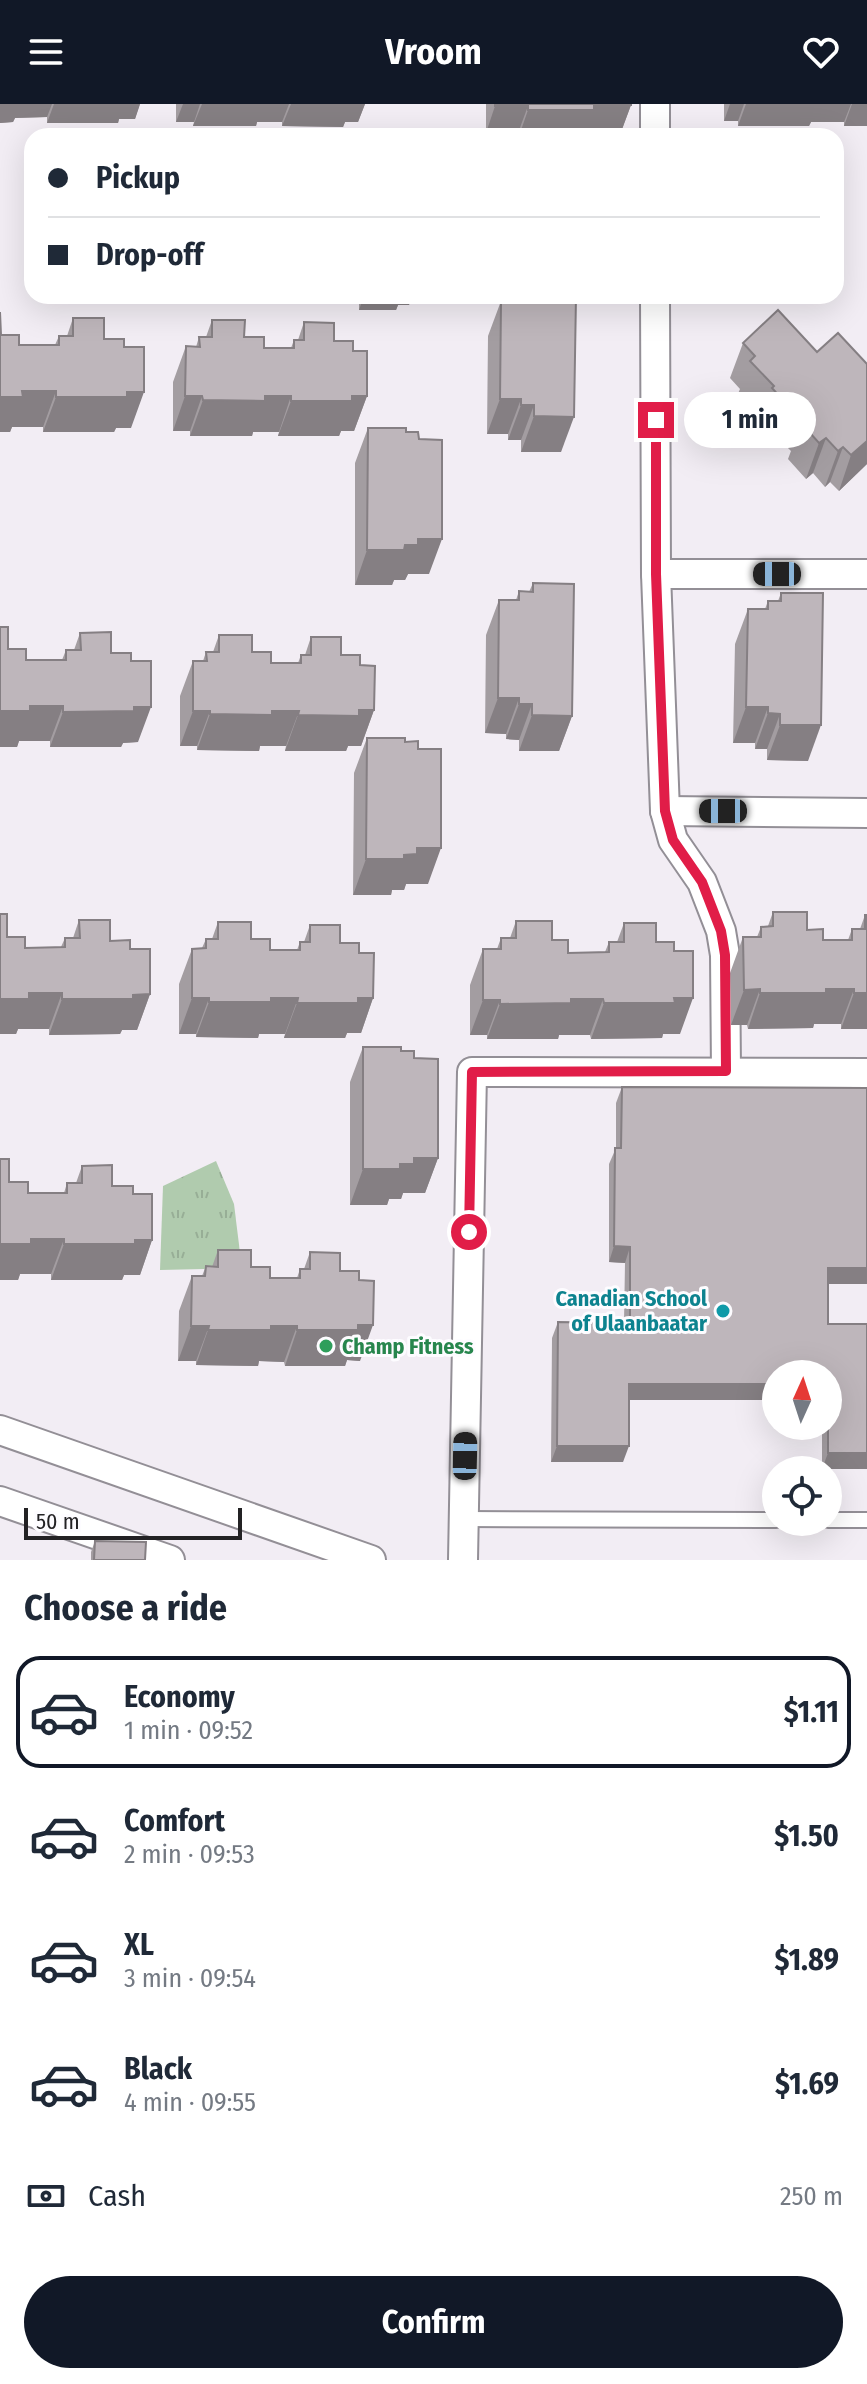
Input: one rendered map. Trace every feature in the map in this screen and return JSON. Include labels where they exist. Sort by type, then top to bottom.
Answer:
[{"type":"street","points":[[655,104],[655,128]]},
{"type":"street","points":[[655,304],[656,574],[665,811],[673,840],[702,882],[721,931],[725,955],[726,1071]]},
{"type":"street","points":[[656,574],[867,574]]},
{"type":"street","points":[[665,811],[867,813]]},
{"type":"street","points":[[463,1560],[472,1072],[867,1073]]},
{"type":"street","points":[[0,1430],[371,1560]]},
{"type":"street","points":[[0,1501],[170,1560]]},
{"type":"lane","points":[[464,1519],[762,1520]]},
{"type":"lane","points":[[842,1520],[867,1520]]},
{"type":"green space","points":[[216,1161],[234,1204],[241,1261],[204,1269],[160,1270],[163,1186]]},
{"type":"building","points":[[495,104],[631,105],[594,105],[594,110],[528,110],[528,106]]},
{"type":"building","points":[[501,304],[576,304],[574,417],[534,416],[534,405],[521,405],[521,399],[500,399]]},
{"type":"building","points":[[778,310],[817,352],[838,333],[867,364],[867,441],[851,455],[843,447],[838,451],[826,438],[819,443],[801,423],[806,418],[792,403],[789,407],[750,361],[755,356],[743,343]]},
{"type":"building","points":[[0,312],[1,335],[19,335],[19,345],[59,345],[59,336],[73,336],[73,318],[104,318],[104,339],[124,339],[124,347],[144,347],[144,392],[127,392],[127,397],[56,397],[56,391],[22,391],[23,397],[0,397]]},
{"type":"building","points":[[212,320],[245,320],[244,337],[264,337],[264,348],[294,348],[294,340],[304,340],[304,322],[334,323],[334,341],[353,341],[353,351],[367,351],[367,396],[352,396],[352,401],[291,401],[291,396],[265,396],[265,401],[203,400],[202,396],[185,396],[186,346],[200,347],[199,337],[212,337]]},
{"type":"building","points":[[368,428],[406,428],[406,432],[418,432],[419,439],[442,440],[442,539],[418,539],[418,545],[405,545],[404,550],[367,550]]},
{"type":"building","points":[[533,583],[574,584],[572,716],[532,715],[532,704],[519,704],[519,698],[498,698],[499,600],[519,600],[519,591],[533,592]]},
{"type":"building","points":[[781,593],[823,593],[821,725],[780,725],[780,714],[768,713],[768,707],[746,707],[748,609],[768,609],[768,601],[781,601]]},
{"type":"building","points":[[0,627],[8,627],[8,649],[26,649],[26,660],[66,660],[66,650],[81,650],[80,633],[111,632],[111,653],[131,653],[131,661],[151,661],[151,707],[134,707],[134,711],[63,712],[63,706],[30,706],[30,711],[0,711]]},
{"type":"building","points":[[219,635],[252,635],[252,652],[271,652],[271,663],[301,663],[301,655],[311,655],[311,637],[341,637],[341,655],[360,655],[360,665],[375,666],[374,710],[359,710],[359,716],[298,715],[299,711],[272,711],[272,715],[193,711],[193,661],[207,661],[206,652],[219,652]]},
{"type":"building","points":[[367,738],[405,738],[405,742],[418,741],[418,749],[441,749],[441,848],[417,848],[417,854],[404,855],[404,859],[366,859]]},
{"type":"building","points":[[773,912],[807,912],[807,930],[823,929],[823,940],[852,940],[852,929],[865,929],[867,915],[867,993],[854,993],[854,989],[826,989],[826,993],[760,993],[760,989],[744,990],[743,937],[761,937],[761,927],[773,926]]},
{"type":"building","points":[[0,914],[7,914],[7,937],[25,937],[25,948],[65,947],[65,938],[80,938],[79,920],[110,920],[110,941],[130,940],[130,949],[150,949],[150,994],[133,995],[133,999],[62,999],[62,993],[29,993],[29,999],[0,999]]},
{"type":"building","points":[[516,921],[552,921],[552,940],[568,940],[568,953],[609,952],[609,942],[624,942],[624,923],[656,923],[656,942],[674,942],[674,951],[693,951],[693,998],[674,998],[675,1003],[604,1003],[603,999],[571,999],[571,1003],[500,1004],[500,1000],[483,1000],[483,949],[501,949],[501,938],[516,938]]},
{"type":"building","points":[[218,922],[251,922],[251,939],[270,939],[270,950],[300,950],[300,942],[310,942],[310,925],[340,925],[340,943],[359,943],[359,953],[374,953],[373,998],[358,998],[358,1003],[297,1003],[298,998],[271,998],[271,1002],[209,1002],[209,998],[192,998],[192,949],[206,948],[206,939],[218,939]]},
{"type":"building","points":[[363,1047],[401,1047],[401,1051],[414,1051],[414,1058],[438,1059],[438,1158],[414,1158],[414,1164],[400,1164],[400,1169],[363,1169]]},
{"type":"building","name":"Canadian School of Ulaanbaatar","points":[[622,1087],[867,1088],[867,1268],[828,1268],[828,1324],[867,1324],[867,1453],[828,1453],[828,1440],[842,1440],[842,1360],[762,1360],[762,1384],[629,1384],[629,1446],[557,1446],[558,1322],[630,1323],[630,1247],[614,1246],[615,1148],[621,1148]]},
{"type":"building","points":[[0,1159],[9,1159],[9,1182],[28,1182],[28,1193],[67,1193],[67,1183],[82,1183],[82,1166],[112,1165],[112,1186],[133,1186],[133,1194],[152,1194],[152,1240],[135,1240],[135,1244],[64,1244],[64,1239],[31,1239],[31,1244],[0,1244]]},
{"type":"building","points":[[218,1250],[251,1250],[251,1267],[270,1267],[270,1278],[300,1278],[300,1269],[310,1269],[310,1252],[340,1253],[340,1271],[359,1271],[359,1280],[374,1281],[373,1325],[358,1325],[358,1330],[297,1330],[297,1326],[271,1326],[271,1330],[208,1330],[209,1326],[191,1326],[192,1276],[205,1276],[206,1266],[218,1267]]},
{"type":"building","points":[[95,1541],[146,1542],[145,1560],[94,1560]]},
{"type":"place","name":"Canadian School of Ulaanbaatar","points":[[723,1311]]},
{"type":"place","name":"Champ Fitness","points":[[326,1346]]},
{"type":"route","points":[[469,1232],[472,1072],[726,1071],[725,955],[721,931],[702,882],[673,840],[665,811],[656,574],[656,420]]}]
